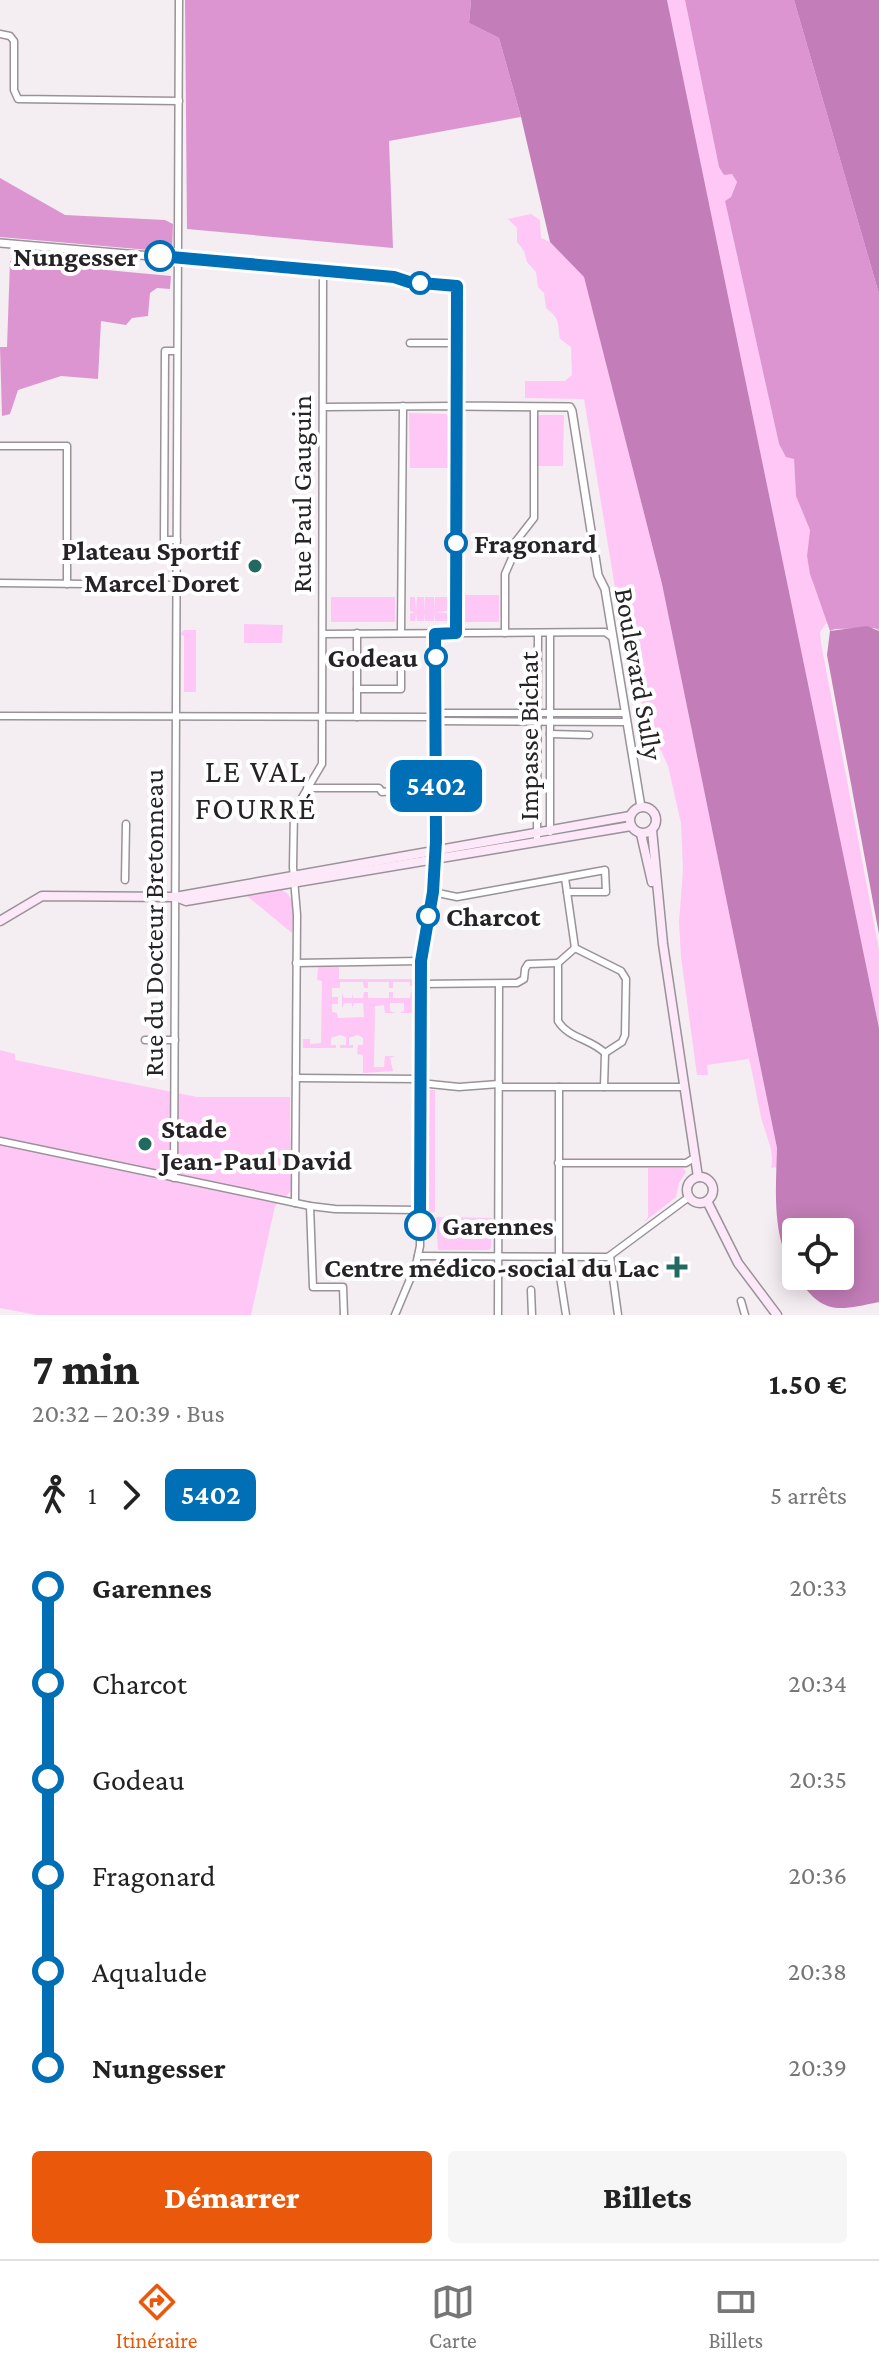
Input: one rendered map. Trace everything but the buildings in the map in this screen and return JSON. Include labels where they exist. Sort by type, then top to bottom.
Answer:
[{"type":"main road","points":[[550,835],[630,816],[641,807],[655,815],[656,823],[652,830],[661,926],[698,1177]]},
{"type":"main road","points":[[630,816],[631,826]]},
{"type":"main road","points":[[0,921],[47,896],[175,897],[537,837],[631,826],[641,834],[661,926]]},
{"type":"main road","points":[[641,834],[652,830]]},
{"type":"main road","points":[[698,1177],[706,1178],[712,1185],[713,1194],[707,1201],[696,1202],[689,1197],[688,1185],[698,1177]]},
{"type":"main road","points":[[707,1201],[738,1263],[777,1315]]},
{"type":"street","name":"Rue du Docteur Bretonneau","points":[[174,1178],[179,0]]},
{"type":"street","points":[[0,34],[10,36],[14,41],[14,90],[18,99],[179,101]]},
{"type":"street","points":[[0,243],[457,286],[456,633]]},
{"type":"street","name":"Rue Paul Gauguin","points":[[295,1203],[295,807],[322,767],[323,271]]},
{"type":"street","points":[[410,343],[457,343]]},
{"type":"street","points":[[177,351],[165,351],[164,480],[164,540],[177,540]]},
{"type":"street","points":[[401,633],[403,406]]},
{"type":"street","points":[[324,407],[534,407],[534,518],[513,545],[505,575],[505,633]]},
{"type":"street","name":"Boulevard Sully","points":[[534,407],[570,407],[598,575],[605,589],[641,807]]},
{"type":"street","points":[[0,446],[67,446],[67,584]]},
{"type":"street","points":[[0,583],[177,585]]},
{"type":"street","points":[[323,634],[605,632],[612,637]]},
{"type":"street","points":[[357,633],[357,717]]},
{"type":"street","name":"Impasse Bichat","points":[[537,837],[538,633]]},
{"type":"street","name":"Impasse Bichat","points":[[550,633],[550,835]]},
{"type":"street","points":[[395,1315],[418,1256],[420,984],[435,855],[435,634]]},
{"type":"street","points":[[357,660],[401,661],[401,689],[357,689]]},
{"type":"street","points":[[0,716],[435,717],[550,713],[625,717]]},
{"type":"street","points":[[435,717],[538,721],[625,717]]},
{"type":"street","points":[[550,734],[589,735]]},
{"type":"street","points":[[307,788],[379,788],[382,792],[436,787]]},
{"type":"street","points":[[125,880],[126,824]]},
{"type":"street","points":[[433,892],[457,897],[605,870],[606,892],[567,892]]},
{"type":"street","points":[[565,878],[575,948]]},
{"type":"street","points":[[420,984],[520,982],[524,979],[528,964],[558,963],[575,948]]},
{"type":"street","points":[[575,948],[621,971],[626,979],[625,1035],[622,1042],[605,1053]]},
{"type":"street","points":[[296,963],[421,961]]},
{"type":"street","points":[[558,963],[558,1021],[562,1029],[605,1053],[604,1087]]},
{"type":"street","points":[[498,1315],[499,984]]},
{"type":"street","points":[[145,1040],[175,1040]]},
{"type":"street","points":[[296,1078],[420,1081],[459,1087],[685,1087]]},
{"type":"street","points":[[559,1087],[559,1258],[566,1315]]},
{"type":"street","points":[[0,1141],[310,1206],[420,1210]]},
{"type":"street","points":[[558,1163],[686,1163],[694,1158]]},
{"type":"street","points":[[418,1256],[610,1256],[689,1197]]},
{"type":"street","points":[[310,1206],[313,1287],[343,1287],[344,1315]]},
{"type":"street","points":[[610,1256],[618,1315]]},
{"type":"street","points":[[531,1290],[532,1315]]},
{"type":"street","points":[[741,1301],[745,1315]]},
{"type":"shaded area","points":[[185,0],[471,0],[469,23],[499,38],[521,117],[389,141],[393,248],[187,229]]},
{"type":"shaded area","points":[[471,0],[667,0],[879,1028],[879,1302],[832,1307],[814,1298],[807,1290],[854,1290],[854,1218],[782,1218],[782,1246],[777,1214],[777,1148],[662,584],[584,277],[550,242],[499,38],[469,23]]},
{"type":"shaded area","points":[[667,0],[685,0],[719,167],[732,174],[737,182],[731,197],[725,201],[779,444],[794,459],[796,495],[810,530],[807,556],[827,622],[820,632],[821,643],[879,950],[879,1028]]},
{"type":"shaded area","points":[[685,0],[794,0],[879,294],[879,630],[830,631],[810,574],[807,556],[810,530],[796,496],[794,459],[786,457],[779,444],[725,201],[731,197],[737,182],[732,174],[724,175],[719,167]]},
{"type":"shaded area","points":[[794,0],[879,0],[879,294]]},
{"type":"shaded area","points":[[0,178],[65,215],[165,220],[173,224],[172,252],[0,237]]},
{"type":"shaded area","points":[[531,214],[540,220],[541,238],[550,242],[584,277],[662,584],[777,1148],[777,1167],[771,1168],[771,1148],[749,1059],[707,1065],[708,1075],[697,1075],[681,957],[681,823],[668,766],[646,718],[621,624],[584,399],[525,398],[525,381],[565,381],[572,375],[571,347],[560,339],[558,322],[546,308],[536,272],[517,242],[517,228],[508,219]]},
{"type":"shaded area","points":[[10,261],[171,276],[170,289],[157,288],[150,293],[148,316],[132,318],[126,325],[101,321],[98,379],[61,376],[18,390],[10,414],[2,416],[0,347],[7,347]]},
{"type":"shaded area","points":[[409,413],[446,414],[449,417],[449,468],[410,468]]},
{"type":"shaded area","points":[[538,415],[564,415],[563,466],[538,466]]},
{"type":"shaded area","points":[[464,595],[499,595],[499,622],[464,622]]},
{"type":"shaded area","points":[[331,597],[395,597],[395,622],[331,622]]},
{"type":"shaded area","points":[[410,597],[415,597],[416,611],[417,597],[424,597],[424,611],[425,597],[434,597],[435,611],[435,597],[448,597],[448,611],[435,612],[448,613],[448,621],[435,621],[435,613],[434,621],[425,621],[424,613],[424,621],[417,621],[416,613],[415,621],[410,621],[410,613],[415,613],[410,611]]},
{"type":"shaded area","points":[[244,624],[283,625],[282,643],[244,643]]},
{"type":"shaded area","points":[[867,626],[879,631],[879,934],[827,655],[830,631]]},
{"type":"shaded area","points":[[184,630],[196,630],[196,692],[184,692],[184,636],[180,634]]},
{"type":"shaded area","points":[[282,890],[292,903],[292,933],[247,896]]},
{"type":"shaded area","points":[[318,967],[339,967],[339,979],[413,979],[413,986],[410,982],[393,982],[393,988],[389,988],[389,982],[368,982],[368,988],[364,988],[363,982],[340,982],[340,988],[332,988],[332,997],[338,997],[338,1004],[332,1004],[332,1012],[337,1013],[338,1018],[364,1017],[363,1003],[354,1003],[352,1008],[352,1003],[344,1003],[342,1008],[342,993],[344,998],[352,998],[353,993],[353,998],[363,998],[364,992],[368,992],[368,998],[389,998],[389,992],[393,992],[393,998],[410,998],[413,992],[413,1013],[399,1013],[404,1011],[404,1003],[390,1003],[390,1011],[395,1013],[385,1013],[384,1005],[375,1006],[374,1067],[384,1067],[385,1056],[395,1056],[390,1058],[393,1071],[363,1073],[363,1055],[357,1054],[358,1045],[363,1045],[363,1038],[358,1035],[349,1038],[349,1045],[353,1048],[340,1048],[340,1045],[346,1045],[346,1037],[340,1035],[331,1038],[331,1045],[336,1045],[336,1048],[303,1048],[303,1039],[310,1039],[310,1044],[321,1043],[322,981],[317,980]]},
{"type":"shaded area","name":"Stade Jean-Paul David","points":[[0,1050],[15,1054],[15,1060],[197,1097],[290,1097],[291,1191],[275,1206],[251,1315],[37,1315],[0,1308]]},
{"type":"shaded area","points":[[426,1090],[435,1090],[435,1212],[426,1212]]},
{"type":"shaded area","points":[[648,1168],[683,1168],[686,1172],[679,1183],[676,1197],[644,1222],[648,1217]]},
{"type":"shaded area","points":[[436,1217],[492,1218],[491,1248],[438,1250]]},
{"type":"bus line","name":"5402","points":[[160,256],[394,277],[409,282],[457,286],[456,633],[435,634],[436,841],[433,892],[421,961],[420,1225]]},
{"type":"place","name":"Nungesser","points":[[160,256]]},
{"type":"place","name":"Fragonard","points":[[456,543]]},
{"type":"place","name":"Plateau Sportif Marcel Doret","points":[[255,566]]},
{"type":"place","name":"Godeau","points":[[436,657]]},
{"type":"place","name":"Charcot","points":[[428,916]]},
{"type":"place","name":"Stade Jean-Paul David","points":[[145,1144]]},
{"type":"place","name":"Garennes","points":[[420,1225]]},
{"type":"place","name":"Centre médico-social du Lac","points":[[677,1267]]},
{"type":"district","name":"LE VAL FOURRÉ","points":[[256,790]]}]
